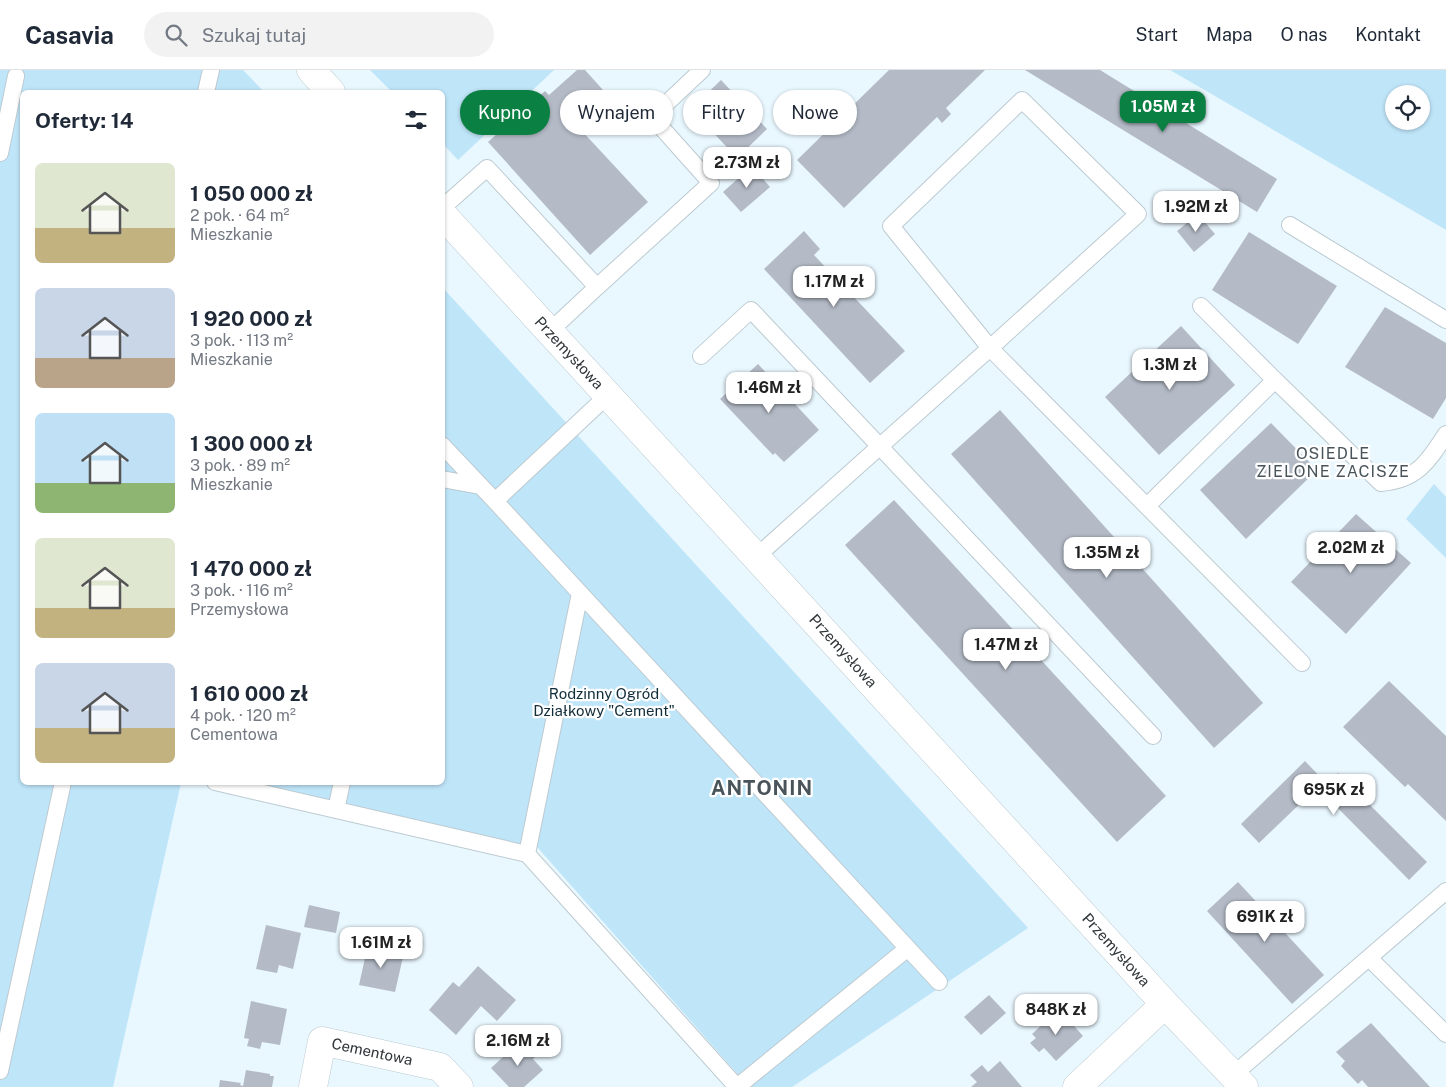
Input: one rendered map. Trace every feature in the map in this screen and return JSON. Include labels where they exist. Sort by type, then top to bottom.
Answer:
[{"type":"main road","points":[[311,70],[329,90]]},
{"type":"main road","name":"Przemysłowa","points":[[445,217],[1165,1004],[1238,1081]]},
{"type":"main road","points":[[1077,1087],[1165,1004]]},
{"type":"main road","name":"Cementowa","points":[[313,1087],[322,1041],[440,1067],[459,1087]]},
{"type":"lane","points":[[206,90],[211,70]]},
{"type":"lane","points":[[549,332],[711,183],[652,118],[702,70]]},
{"type":"lane","points":[[0,153],[2,130],[16,76]]},
{"type":"lane","points":[[756,557],[880,447],[990,348],[1138,214],[1022,100],[891,226],[990,348],[1302,663]]},
{"type":"lane","points":[[445,205],[487,168],[597,288]]},
{"type":"lane","points":[[1290,225],[1446,320]]},
{"type":"lane","points":[[1201,306],[1381,483],[1396,482],[1411,475],[1430,460],[1446,434]]},
{"type":"lane","points":[[701,356],[751,310],[1153,736]]},
{"type":"lane","points":[[1147,506],[1276,380]]},
{"type":"lane","points":[[495,501],[608,395]]},
{"type":"lane","points":[[445,448],[939,982]]},
{"type":"lane","points":[[445,480],[480,486]]},
{"type":"lane","points":[[527,854],[580,593]]},
{"type":"lane","points":[[0,1071],[62,785]]},
{"type":"lane","points":[[227,785],[527,854],[737,1087],[908,948]]},
{"type":"lane","points":[[336,810],[341,785]]},
{"type":"lane","points":[[1238,1081],[1369,958],[1446,892]]},
{"type":"lane","points":[[1369,958],[1446,1034]]},
{"type":"green space","points":[[0,70],[243,70],[262,90],[20,90],[20,785],[181,785],[113,1087],[0,1087]]},
{"type":"green space","points":[[370,70],[554,70],[533,90],[460,90],[460,135],[485,135],[458,160],[445,146],[445,90],[390,90]]},
{"type":"green space","points":[[1170,70],[1446,70],[1446,230]]},
{"type":"green space","name":"Rodzinny Ogród Działkowy \"Cement\"","points":[[445,290],[1028,928],[792,1087],[749,1087],[538,848],[238,785],[445,785]]},
{"type":"green space","points":[[1434,484],[1446,497],[1446,558],[1406,519]]},
{"type":"building","points":[[577,70],[585,70],[603,90],[560,90],[560,135],[586,135],[648,202],[590,255],[488,142],[496,135],[550,135],[550,94]]},
{"type":"building","points":[[889,70],[985,70],[946,108],[951,114],[942,123],[937,117],[844,208],[797,160],[823,135],[857,135],[857,101]]},
{"type":"building","points":[[1025,70],[1100,70],[1277,179],[1257,212]]},
{"type":"building","points":[[721,80],[730,90],[711,90]]},
{"type":"building","points":[[763,125],[767,129],[763,133]]},
{"type":"building","points":[[715,135],[761,135],[737,158]]},
{"type":"building","points":[[752,166],[770,187],[741,212],[723,192]]},
{"type":"building","points":[[1198,214],[1215,234],[1194,252],[1177,231]]},
{"type":"building","points":[[804,231],[820,249],[814,255],[905,351],[870,383],[764,269]]},
{"type":"building","points":[[1249,232],[1337,286],[1298,344],[1212,290]]},
{"type":"building","points":[[1385,307],[1446,343],[1446,398],[1433,419],[1345,367]]},
{"type":"building","points":[[1181,326],[1235,385],[1159,455],[1105,397]]},
{"type":"building","points":[[758,364],[819,430],[784,462],[775,453],[773,455],[720,399]]},
{"type":"building","points":[[1000,410],[1263,703],[1214,748],[951,454]]},
{"type":"building","points":[[1271,423],[1317,470],[1246,539],[1200,490]]},
{"type":"building","points":[[894,500],[1166,796],[1117,842],[845,545]]},
{"type":"building","points":[[1356,514],[1411,563],[1346,634],[1291,582]]},
{"type":"building","points":[[1389,681],[1446,736],[1446,821],[1408,784],[1405,787],[1343,727]]},
{"type":"building","points":[[1305,761],[1327,784],[1338,773],[1427,862],[1409,880],[1321,791],[1308,796],[1259,843],[1241,824]]},
{"type":"building","points":[[1238,882],[1324,975],[1292,1004],[1207,911]]},
{"type":"building","points":[[309,905],[340,912],[336,933],[304,927]]},
{"type":"building","points":[[266,925],[301,933],[293,969],[279,965],[277,973],[256,969]]},
{"type":"building","points":[[378,944],[389,946],[387,953],[403,957],[395,992],[359,985],[367,949],[377,951]]},
{"type":"building","points":[[478,966],[516,1000],[497,1021],[481,1006],[456,1035],[429,1010],[453,982],[459,987]]},
{"type":"building","points":[[989,995],[1006,1013],[981,1035],[964,1017]]},
{"type":"building","points":[[251,1001],[287,1009],[280,1045],[262,1042],[260,1049],[247,1046],[249,1039],[244,1038]]},
{"type":"building","points":[[1059,1009],[1083,1036],[1056,1061],[1044,1048],[1039,1052],[1030,1043],[1036,1038],[1032,1034]]},
{"type":"building","points":[[1371,1023],[1430,1087],[1368,1087],[1362,1080],[1358,1084],[1341,1066],[1345,1061],[1336,1052]]},
{"type":"building","points":[[518,1043],[525,1050],[530,1045],[538,1054],[533,1059],[543,1070],[524,1087],[509,1087],[491,1068]]},
{"type":"building","points":[[1000,1061],[1022,1087],[971,1087],[977,1082],[970,1075],[982,1065],[988,1072]]},
{"type":"building","points":[[246,1070],[274,1076],[272,1087],[219,1087],[220,1080],[241,1083],[240,1085],[243,1086]]},
{"type":"district","name":"OSIEDLE ZIELONE ZACISZE","points":[[1333,462]]},
{"type":"district","name":"ANTONIN","points":[[762,788]]}]
